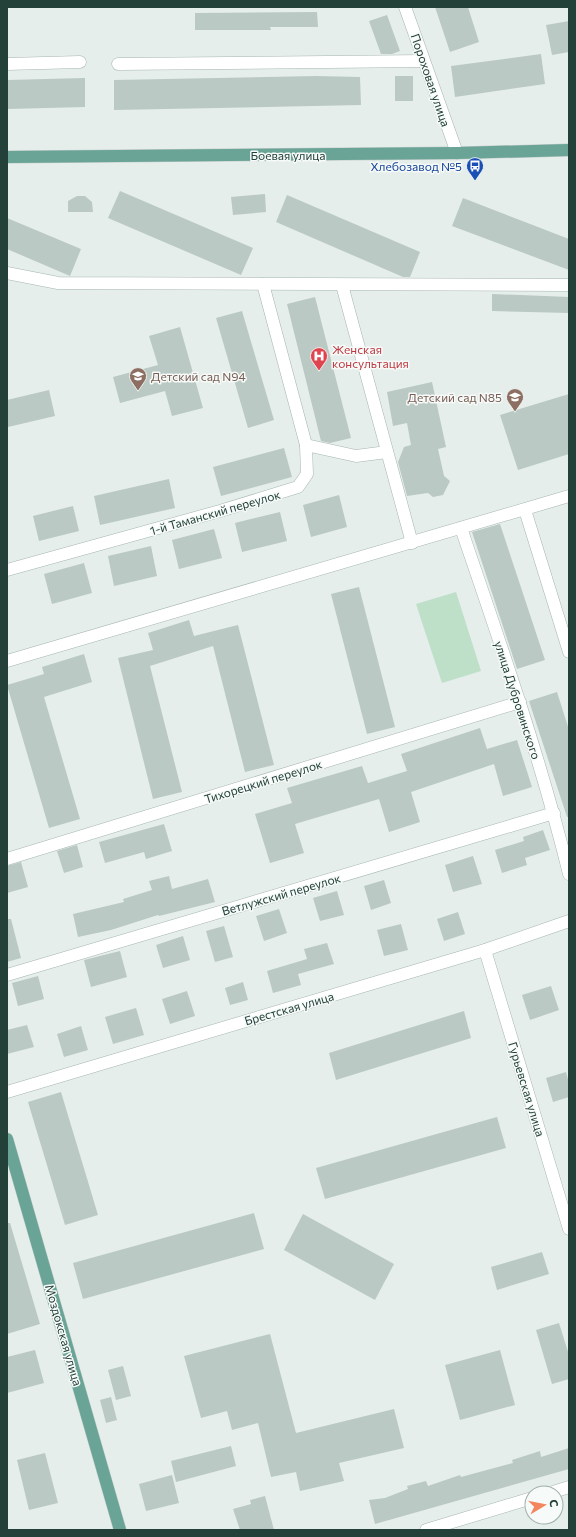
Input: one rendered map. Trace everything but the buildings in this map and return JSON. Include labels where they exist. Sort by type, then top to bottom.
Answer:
[{"type":"main road","name":"Боевая улица","points":[[7,157],[457,153],[569,150]]},
{"type":"main road","name":"Моздокская улица","points":[[7,1140],[120,1530]]},
{"type":"street","name":"Пороховая улица","points":[[405,7],[457,153]]},
{"type":"street","points":[[118,64],[424,61]]},
{"type":"street","points":[[7,64],[80,62]]},
{"type":"street","points":[[7,273],[58,283],[569,285]]},
{"type":"street","name":"1-й Таманский переулок","points":[[7,570],[220,511],[298,487],[307,474],[306,445],[263,284]]},
{"type":"street","points":[[342,285],[412,543]]},
{"type":"street","points":[[306,445],[356,456],[387,452]]},
{"type":"street","points":[[7,661],[569,496]]},
{"type":"street","points":[[525,510],[569,652]]},
{"type":"street","name":"улица Дубровинского","points":[[461,528],[520,702],[554,813],[569,874]]},
{"type":"street","name":"Тихорецкий переулок","points":[[7,859],[520,702]]},
{"type":"street","name":"Ветлужский переулок","points":[[7,975],[554,813]]},
{"type":"street","name":"Брестская улица","points":[[7,1092],[485,950],[569,921]]},
{"type":"street","name":"Гурьевская улица","points":[[485,950],[569,1229]]},
{"type":"street","points":[[426,1530],[524,1500]]},
{"type":"green space","points":[[456,592],[481,671],[442,683],[416,604]]},
{"type":"place","name":"Хлебозавод №5","points":[[475,181]]},
{"type":"place","name":"Женская консультация","points":[[319,371]]},
{"type":"place","name":"Детский сад N94","points":[[138,391]]},
{"type":"place","name":"Детский сад N85","points":[[515,412]]}]
